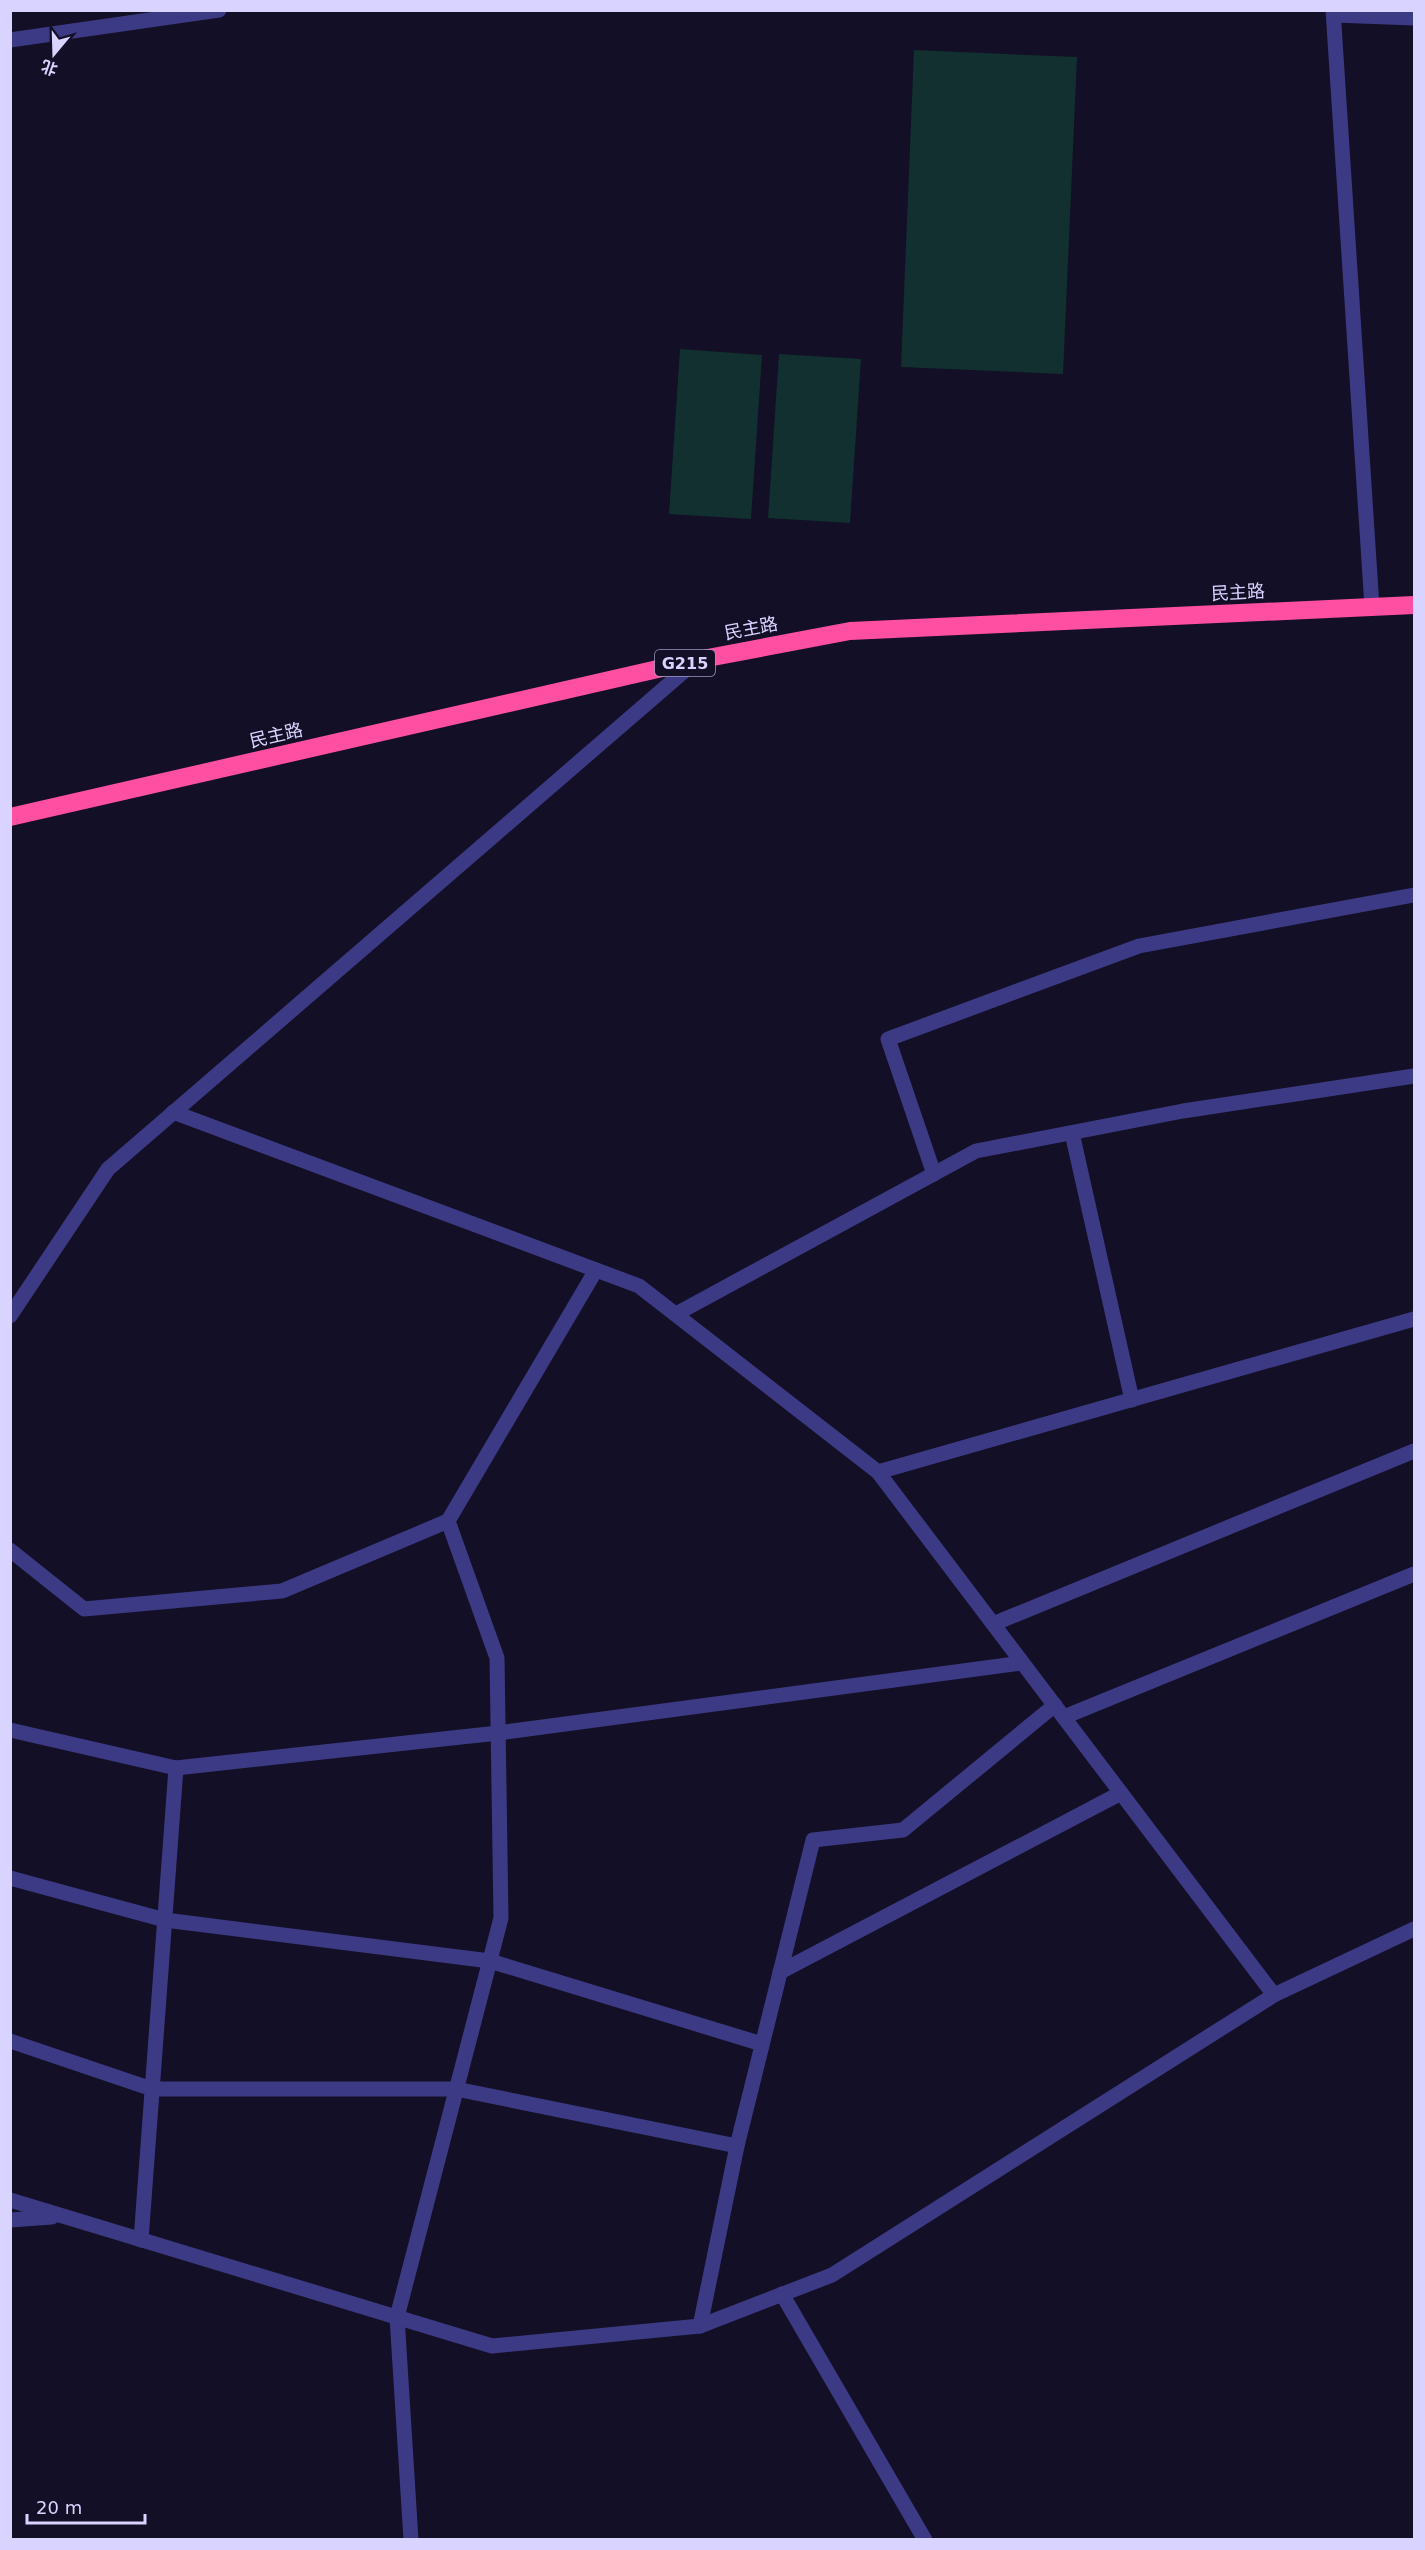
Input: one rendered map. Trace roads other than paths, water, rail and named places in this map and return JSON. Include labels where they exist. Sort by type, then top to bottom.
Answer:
[{"type":"highway","name":"G215","points":[[1372,607],[1414,605]]},
{"type":"highway","name":"民主路","points":[[10,817],[697,660],[850,631],[1372,607]]},
{"type":"street","points":[[10,40],[219,10]]},
{"type":"street","points":[[1372,607],[1334,13],[1414,18]]},
{"type":"street","points":[[10,1316],[108,1169],[697,660]]},
{"type":"street","points":[[934,1174],[888,1040],[1139,946],[1414,895]]},
{"type":"street","points":[[676,1314],[976,1151],[1183,1111],[1414,1076]]},
{"type":"street","points":[[173,1112],[639,1286],[878,1472],[1274,1995]]},
{"type":"street","points":[[1072,1133],[1132,1400]]},
{"type":"street","points":[[10,1550],[84,1609],[282,1591],[448,1521],[596,1270]]},
{"type":"street","points":[[878,1472],[1414,1319]]},
{"type":"street","points":[[993,1624],[1414,1451]]},
{"type":"street","points":[[411,2540],[397,2317],[501,1918],[497,1658],[448,1521]]},
{"type":"street","points":[[700,2326],[737,2146],[813,1840],[903,1830],[1059,1711],[1414,1574]]},
{"type":"street","points":[[10,1730],[176,1768],[498,1733],[1022,1663]]},
{"type":"street","points":[[141,2240],[176,1768]]},
{"type":"street","points":[[780,1972],[1121,1793]]},
{"type":"street","points":[[10,1878],[165,1920],[490,1961],[762,2044]]},
{"type":"street","points":[[10,2200],[492,2346],[700,2326],[832,2275],[1274,1995],[1414,1929]]},
{"type":"street","points":[[10,2041],[152,2089],[456,2089],[737,2146]]},
{"type":"street","points":[[10,2220],[65,2217]]},
{"type":"street","points":[[782,2294],[925,2540]]}]
